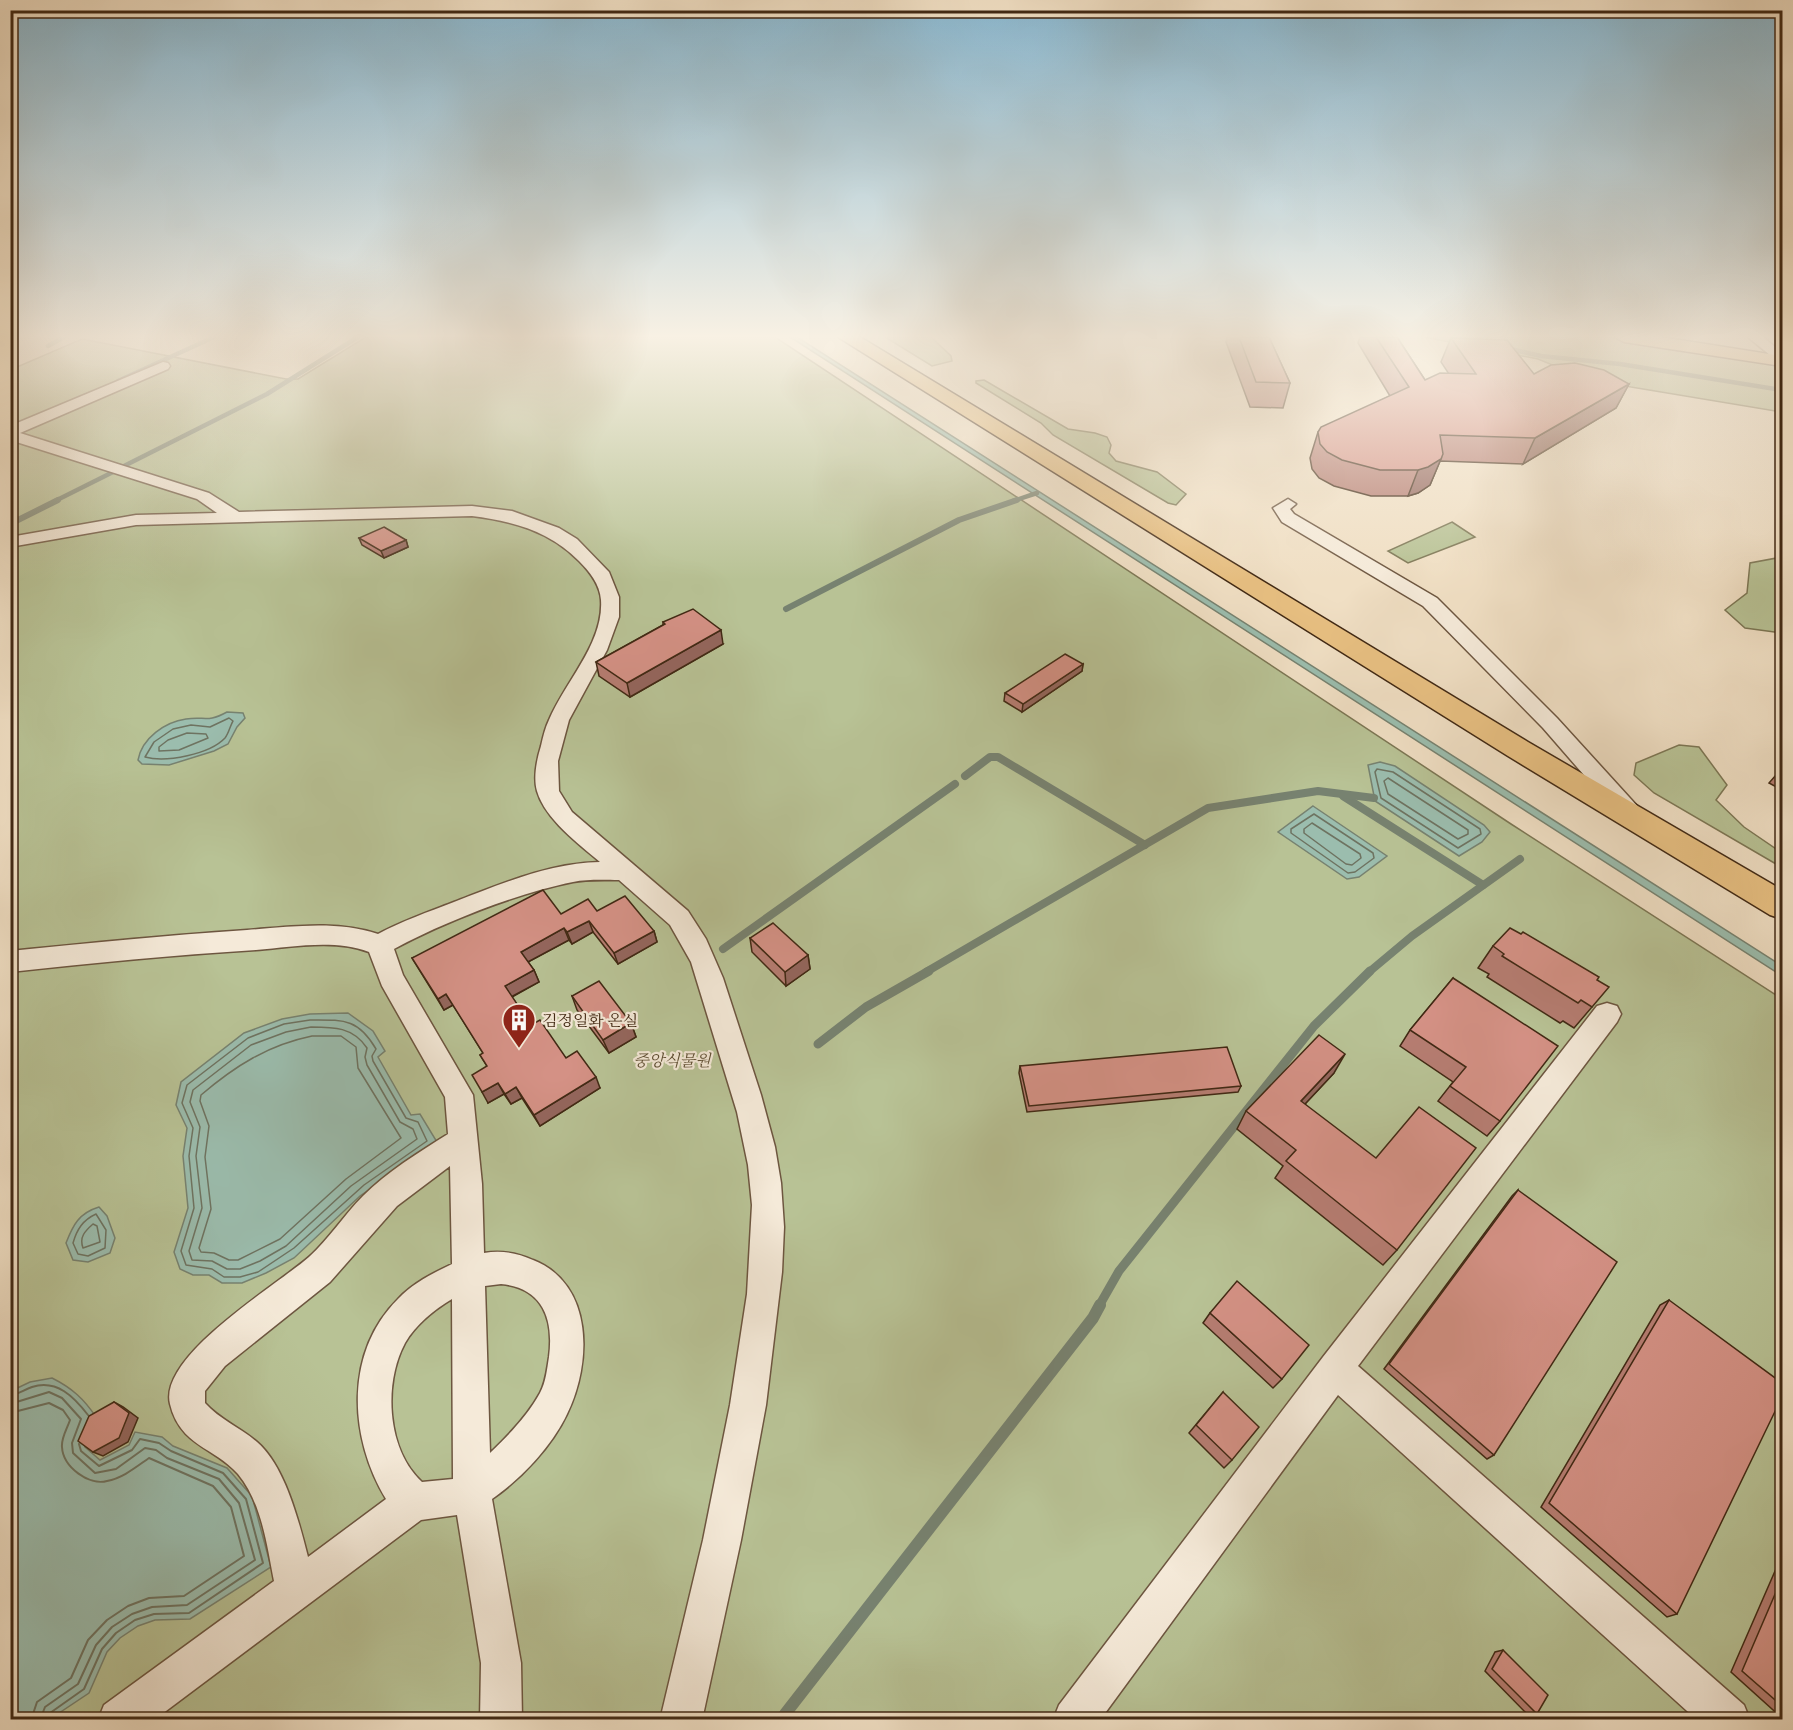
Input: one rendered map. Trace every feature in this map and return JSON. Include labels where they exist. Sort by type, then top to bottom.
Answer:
[{"type":"main road","points":[[979,418],[1782,906]]},
{"type":"street","points":[[10,434],[47,418]]},
{"type":"street","points":[[10,434],[203,496],[235,517]]},
{"type":"street","points":[[1288,504],[1281,508],[1288,518],[1430,602],[1550,723],[1634,818]]},
{"type":"street","points":[[10,542],[116,522],[486,512],[532,523],[553,532],[585,555],[600,572],[610,597],[610,617],[597,650],[560,720],[551,744],[546,774],[548,790],[564,818],[680,918],[693,935],[716,995],[742,1076],[766,1183],[769,1230],[764,1298],[746,1430],[681,1719]]},
{"type":"street","points":[[10,962],[156,946],[308,936],[354,936],[380,945],[406,931],[510,890],[575,872],[623,871]]},
{"type":"street","points":[[380,945],[391,978],[459,1095],[464,1140],[469,1272],[472,1491],[501,1663],[501,1719]]},
{"type":"street","points":[[1074,1719],[1335,1369],[1607,1014]]},
{"type":"street","points":[[295,1591],[286,1546],[268,1492],[251,1461],[200,1424],[188,1407],[189,1387],[203,1365],[226,1343],[286,1298],[330,1259],[376,1204],[403,1181],[464,1140]]},
{"type":"street","points":[[119,1719],[415,1501],[440,1500],[472,1491],[520,1447],[547,1416],[561,1384],[567,1356],[567,1332],[562,1308],[553,1293],[533,1276],[512,1268],[490,1268],[469,1272],[433,1291],[407,1313],[391,1335],[382,1355],[374,1406],[378,1435],[389,1468],[399,1485],[415,1501]]},
{"type":"street","points":[[1335,1369],[1729,1719]]},
{"type":"green space","name":"중앙식물원","points":[[10,418],[897,418],[1511,824],[1782,999],[1782,1719],[11,1719]]},
{"type":"green space","points":[[1032,418],[1049,418],[1068,429],[1107,437],[1111,445],[1109,453],[1116,461],[1157,472],[1186,494],[1176,505],[1168,503],[1053,435]]},
{"type":"green space","points":[[1452,522],[1475,537],[1408,563],[1388,551]]},
{"type":"green space","points":[[1782,557],[1782,633],[1745,628],[1725,610],[1747,593],[1750,563]]},
{"type":"green space","points":[[1679,745],[1699,747],[1727,785],[1716,800],[1744,827],[1782,853],[1782,859],[1776,864],[1654,793],[1634,775],[1636,763]]},
{"type":"water","points":[[915,418],[923,418],[1782,966],[1782,976]]},
{"type":"water","points":[[227,712],[243,713],[245,718],[228,744],[214,751],[169,765],[142,764],[138,760],[149,738],[163,727],[178,721],[210,718]]},
{"type":"water","points":[[1380,762],[1395,766],[1484,825],[1490,832],[1482,842],[1459,856],[1375,801],[1368,765]]},
{"type":"water","points":[[1313,806],[1387,856],[1359,877],[1347,879],[1278,832]]},
{"type":"water","points":[[348,1013],[373,1031],[385,1051],[378,1057],[411,1115],[420,1114],[437,1142],[360,1196],[294,1258],[266,1273],[242,1283],[222,1283],[209,1275],[193,1275],[180,1269],[174,1252],[188,1208],[183,1156],[187,1128],[176,1105],[181,1082],[244,1033],[282,1019],[310,1014]]},
{"type":"water","points":[[99,1207],[107,1216],[115,1238],[110,1253],[88,1262],[73,1260],[66,1243],[71,1231],[82,1216]]},
{"type":"water","points":[[52,1378],[77,1394],[96,1417],[85,1447],[100,1460],[129,1445],[135,1432],[162,1437],[173,1446],[227,1468],[252,1496],[271,1567],[190,1619],[155,1620],[138,1626],[120,1638],[107,1652],[89,1693],[50,1719],[11,1720],[11,1391],[30,1382]]},
{"type":"building","points":[[1341,418],[1570,418],[1535,438],[1440,435],[1443,454],[1441,459],[1418,470],[1380,470],[1342,460],[1327,452],[1320,444],[1318,432],[1321,427]]},
{"type":"building","points":[[384,527],[406,540],[381,551],[359,538]]},
{"type":"building","points":[[693,609],[721,630],[627,683],[596,662],[665,624],[663,622]]},
{"type":"building","points":[[1065,654],[1083,664],[1023,704],[1005,693]]},
{"type":"building","points":[[543,890],[561,914],[588,899],[597,911],[625,896],[654,931],[614,953],[589,921],[567,932],[564,928],[521,952],[534,970],[505,986],[531,1025],[540,1020],[566,1058],[577,1051],[596,1077],[534,1115],[516,1087],[505,1094],[498,1083],[482,1092],[472,1075],[487,1066],[480,1055],[483,1053],[446,994],[438,999],[412,958]]},
{"type":"building","points":[[773,923],[808,955],[785,972],[750,938]]},
{"type":"building","points":[[1510,928],[1521,934],[1523,932],[1599,977],[1597,980],[1609,987],[1592,1007],[1581,1000],[1578,1003],[1502,956],[1504,954],[1493,946]]},
{"type":"building","points":[[1453,978],[1558,1046],[1500,1121],[1450,1086],[1466,1067],[1410,1030]]},
{"type":"building","points":[[599,981],[631,1023],[603,1040],[572,996]]},
{"type":"building","points":[[1319,1035],[1345,1054],[1301,1101],[1376,1158],[1419,1107],[1476,1148],[1397,1250],[1286,1161],[1296,1150],[1246,1111]]},
{"type":"building","points":[[1227,1047],[1241,1086],[1029,1106],[1020,1066]]},
{"type":"building","points":[[1518,1190],[1617,1262],[1494,1455],[1389,1364]]},
{"type":"building","points":[[1237,1281],[1309,1345],[1282,1379],[1210,1313]]},
{"type":"building","points":[[1669,1300],[1782,1383],[1782,1397],[1677,1614],[1549,1503]]},
{"type":"building","points":[[1223,1392],[1259,1427],[1232,1460],[1196,1425]]},
{"type":"building","points":[[114,1402],[129,1413],[119,1438],[93,1452],[78,1441],[89,1416]]},
{"type":"building","points":[[1782,1578],[1782,1706],[1742,1671]]},
{"type":"building","points":[[1503,1650],[1548,1695],[1537,1714],[1492,1669]]},
{"type":"waterway","points":[[122,467],[220,418]]},
{"type":"waterway","points":[[55,501],[115,471]]},
{"type":"waterway","points":[[1013,501],[1037,493]]},
{"type":"waterway","points":[[10,524],[58,500]]},
{"type":"waterway","points":[[786,609],[959,520],[1017,500]]},
{"type":"waterway","points":[[965,776],[990,757],[998,757],[1145,845]]},
{"type":"waterway","points":[[723,949],[955,784]]},
{"type":"waterway","points":[[1145,845],[1208,808],[1318,791],[1374,798]]},
{"type":"waterway","points":[[1343,796],[1483,885]]},
{"type":"waterway","points":[[926,972],[1145,845]]},
{"type":"waterway","points":[[1369,972],[1412,936],[1520,859]]},
{"type":"waterway","points":[[818,1044],[866,1007],[929,971]]},
{"type":"waterway","points":[[1099,1306],[1119,1271],[1314,1026],[1370,971]]},
{"type":"waterway","points":[[785,1714],[1093,1318],[1100,1305]]},
{"type":"place","name":"김정일화 온실","points":[[519,1049]]}]
